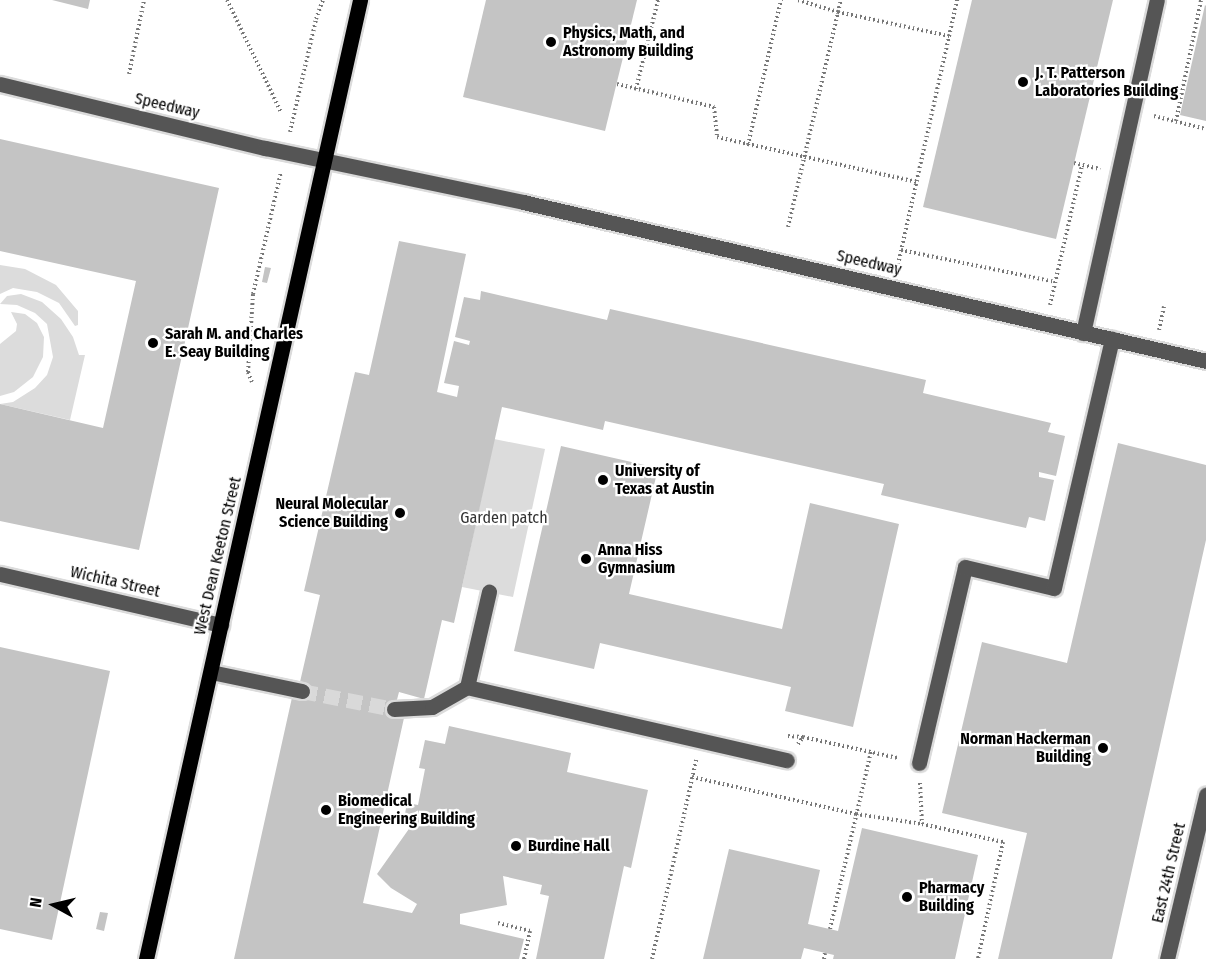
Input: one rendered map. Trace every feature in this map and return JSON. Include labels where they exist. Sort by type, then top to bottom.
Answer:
[{"type":"main road","name":"West Dean Keeton Street","points":[[146,959],[361,4]]},
{"type":"street","points":[[1083,333],[1157,0]]},
{"type":"street","name":"Speedway","points":[[0,84],[326,161],[523,202],[1206,361]]},
{"type":"street","points":[[919,763],[964,567],[1054,588],[1112,339]]},
{"type":"street","name":"Wichita Street","points":[[0,574],[221,625]]},
{"type":"street","points":[[467,687],[489,592]]},
{"type":"street","points":[[211,672],[302,691]]},
{"type":"street","points":[[394,709],[432,707],[467,687],[788,760]]},
{"type":"street","name":"East 24th Street","points":[[1167,959],[1206,795]]},
{"type":"path","points":[[129,74],[144,0]]},
{"type":"path","points":[[227,0],[281,112]]},
{"type":"path","points":[[292,123],[316,19],[323,0]]},
{"type":"path","points":[[636,89],[658,0]]},
{"type":"path","points":[[748,145],[781,0]]},
{"type":"path","points":[[798,0],[838,12],[949,36]]},
{"type":"path","points":[[788,227],[841,0]]},
{"type":"path","points":[[892,287],[957,0]]},
{"type":"path","points":[[1176,121],[1201,0]]},
{"type":"path","points":[[616,84],[714,107],[717,137],[917,182]]},
{"type":"path","points":[[1151,116],[1206,129]]},
{"type":"path","points":[[1193,126],[1196,118]]},
{"type":"path","points":[[1046,324],[1082,165]]},
{"type":"path","points":[[267,418],[248,372],[254,294],[279,180]]},
{"type":"path","points":[[901,250],[1055,282]]},
{"type":"path","points":[[652,959],[700,740]]},
{"type":"path","points":[[827,742],[919,763],[922,824]]},
{"type":"path","points":[[830,929],[871,752]]},
{"type":"path","points":[[692,777],[856,814],[922,824],[1003,842],[978,959]]},
{"type":"path","points":[[498,923],[530,931],[524,959]]},
{"type":"path","points":[[824,959],[825,953]]},
{"type":"green space","points":[[0,265],[25,269],[56,285],[78,311],[78,325],[75,326],[59,303],[37,292],[13,288],[0,294]]},
{"type":"green space","points":[[21,294],[42,302],[61,319],[73,337],[79,355],[85,355],[70,420],[0,404],[13,402],[35,388],[47,375],[53,357],[47,324],[35,313],[17,305],[0,304],[7,296]]},
{"type":"green space","points":[[11,312],[25,314],[37,323],[44,337],[43,357],[33,377],[14,392],[0,396],[0,344],[16,331],[17,324]]},
{"type":"green space","name":"Garden patch","points":[[494,439],[545,449],[513,597],[462,587]]},
{"type":"building","points":[[52,0],[90,0],[88,9]]},
{"type":"building","name":"Physics, Math, and Astronomy Building","points":[[486,0],[637,0],[605,131],[463,97]]},
{"type":"building","name":"J. T. Patterson Laboratories Building","points":[[972,0],[1113,0],[1056,239],[923,207]]},
{"type":"building","points":[[1206,6],[1206,121],[1180,115]]},
{"type":"building","name":"Sarah M. and Charles E. Seay Building","points":[[0,139],[219,188],[139,550],[0,521],[0,404],[103,428],[136,281],[0,251]]},
{"type":"building","points":[[399,241],[466,254],[437,392],[457,397],[459,386],[444,383],[454,341],[469,345],[470,341],[455,337],[464,297],[480,300],[481,291],[607,320],[610,309],[926,380],[923,393],[1051,423],[1048,432],[1065,436],[1056,476],[1039,472],[1039,477],[1054,480],[1045,521],[1029,517],[1026,528],[881,495],[884,484],[605,421],[603,430],[502,407],[454,623],[442,620],[424,699],[399,692],[393,715],[404,718],[363,903],[412,913],[417,904],[391,888],[377,874],[411,826],[404,819],[407,803],[418,805],[425,769],[419,768],[425,740],[445,744],[449,726],[571,753],[567,772],[648,790],[631,868],[624,866],[604,959],[536,959],[549,896],[540,894],[542,885],[503,876],[507,905],[460,914],[460,924],[524,939],[519,959],[234,959],[293,693],[302,691],[304,683],[300,682],[320,595],[304,591],[355,372],[369,375]]},
{"type":"building","points":[[265,267],[271,268],[267,283],[262,282]]},
{"type":"building","name":"Norman Hackerman Building","points":[[1118,443],[1206,465],[1206,540],[1112,959],[998,959],[1027,833],[942,813],[982,642],[1067,663]]},
{"type":"building","name":"Anna Hiss Gymnasium","points":[[561,446],[658,468],[629,594],[782,629],[810,503],[899,524],[853,727],[785,711],[791,687],[600,643],[594,669],[514,651]]},
{"type":"building","points":[[0,647],[110,671],[52,940],[0,929]]},
{"type":"building","name":"Pharmacy Building","points":[[862,828],[978,855],[955,959],[833,959],[834,955],[804,948],[801,959],[703,959],[729,849],[820,870],[808,924],[838,931]]},
{"type":"building","points":[[100,912],[108,913],[104,931],[96,929]]},
{"type":"tunnel","points":[[302,691],[394,709]]},
{"type":"place","name":"Physics, Math, and Astronomy Building","points":[[551,42]]},
{"type":"place","name":"J. T. Patterson Laboratories Building","points":[[1023,82]]},
{"type":"place","name":"Sarah M. and Charles E. Seay Building","points":[[153,343]]},
{"type":"place","name":"University of Texas at Austin","points":[[603,480]]},
{"type":"place","name":"Neural Molecular Science Building","points":[[400,513]]},
{"type":"place","name":"Anna Hiss Gymnasium","points":[[586,559]]},
{"type":"place","name":"Norman Hackerman Building","points":[[1103,748]]},
{"type":"place","name":"Biomedical Engineering Building","points":[[326,810]]},
{"type":"place","name":"Burdine Hall","points":[[516,846]]},
{"type":"place","name":"Pharmacy Building","points":[[907,897]]}]
